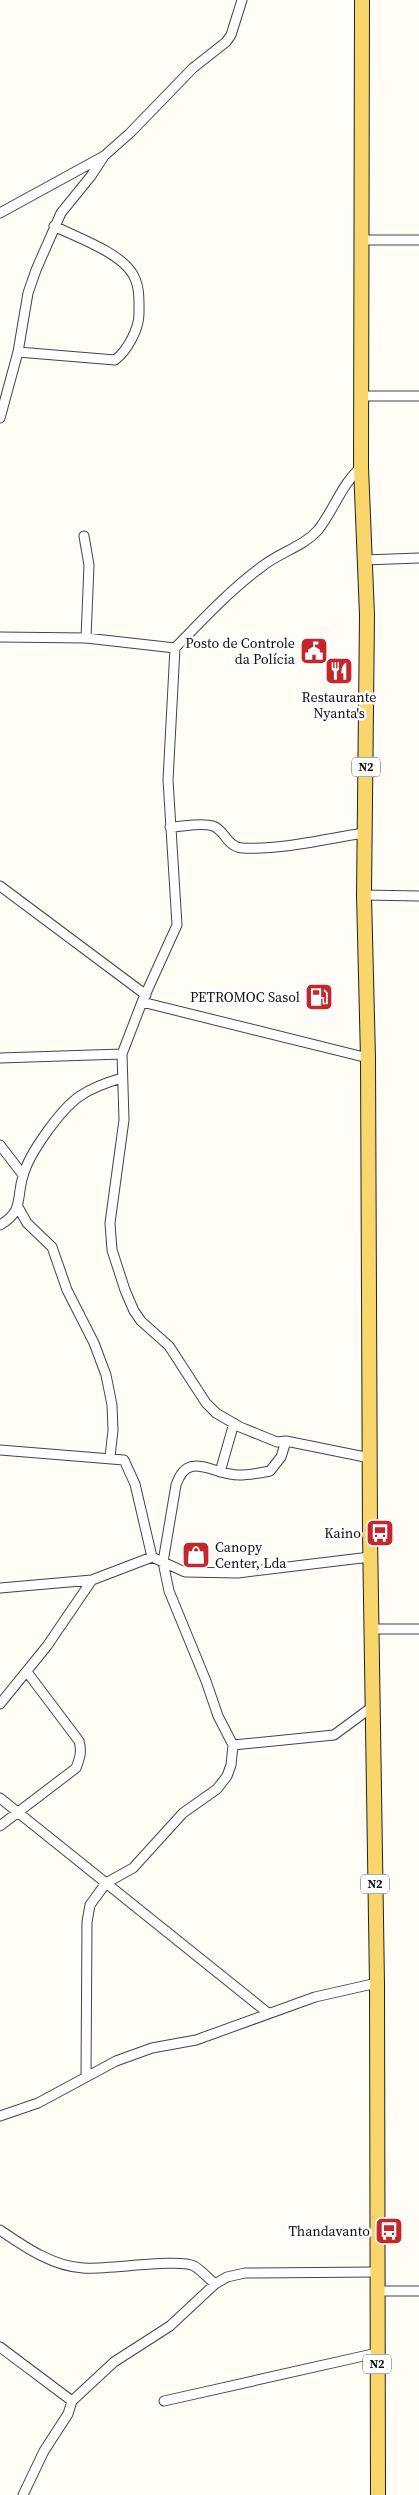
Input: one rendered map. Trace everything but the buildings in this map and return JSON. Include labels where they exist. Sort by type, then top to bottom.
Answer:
[{"type":"main road","name":"N2","points":[[362,0],[361,468],[368,696],[364,895],[368,1058],[370,1557],[377,1983],[378,2495]]},
{"type":"street","points":[[0,213],[104,156],[130,133],[193,68],[226,42],[231,35],[242,0]]},
{"type":"street","points":[[0,418],[18,352],[28,293],[54,226],[60,213],[92,176],[104,156]]},
{"type":"street","points":[[18,352],[115,360],[120,356],[136,330],[139,319],[140,295],[135,279],[127,266],[110,253],[54,226]]},
{"type":"street","points":[[362,240],[419,240]]},
{"type":"street","points":[[362,396],[419,396]]},
{"type":"street","points":[[361,468],[350,476],[318,529],[304,542],[276,556],[262,566],[213,608],[174,648],[168,780],[177,925],[144,998],[122,1054],[124,1120],[110,1222],[112,1250],[125,1290],[138,1316],[170,1346],[206,1403],[216,1413],[276,1442],[286,1441],[370,1458]]},
{"type":"street","points":[[84,536],[89,565],[86,638]]},
{"type":"street","points":[[364,560],[419,558]]},
{"type":"street","points":[[0,637],[86,638],[174,648]]},
{"type":"street","points":[[170,827],[215,826],[234,847],[242,848],[274,847],[364,833]]},
{"type":"street","points":[[0,886],[144,998],[368,1058]]},
{"type":"street","points":[[364,895],[419,896]]},
{"type":"street","points":[[0,1058],[122,1054]]},
{"type":"street","points":[[0,1225],[14,1214],[18,1207],[23,1175],[44,1137],[70,1104],[81,1095],[106,1082],[122,1078]]},
{"type":"street","points":[[0,1145],[23,1175]]},
{"type":"street","points":[[18,1207],[27,1223],[52,1247],[67,1290],[94,1343],[106,1376],[113,1422],[110,1457]]},
{"type":"street","points":[[220,1472],[234,1423]]},
{"type":"street","points":[[86,2076],[88,1912],[106,1883],[133,1868],[183,1813],[224,1782],[231,1765],[233,1745],[218,1716],[206,1681],[168,1591],[163,1562],[171,1501],[180,1474],[187,1467],[194,1465],[238,1475],[270,1471],[281,1458],[286,1441]]},
{"type":"street","points":[[0,1450],[110,1457],[124,1460],[135,1484],[152,1557]]},
{"type":"street","points":[[0,1588],[92,1580],[152,1557],[185,1572],[238,1573],[370,1557]]},
{"type":"street","points":[[0,1704],[27,1672],[92,1580]]},
{"type":"street","points":[[371,1629],[419,1629]]},
{"type":"street","points":[[0,1826],[76,1768],[81,1748],[79,1741],[27,1672]]},
{"type":"street","points":[[233,1745],[334,1735],[372,1707]]},
{"type":"street","points":[[0,1798],[268,2013]]},
{"type":"street","points":[[0,2116],[38,2103],[116,2061],[152,2048],[196,2040],[315,1997],[377,1983]]},
{"type":"street","points":[[0,2230],[24,2247],[53,2261],[81,2268],[110,2269],[143,2265],[193,2265],[215,2284]]},
{"type":"street","points":[[23,2495],[44,2452],[68,2414],[72,2401],[114,2362],[170,2326],[215,2284],[227,2277],[245,2273],[377,2272]]},
{"type":"street","points":[[377,2291],[419,2291]]},
{"type":"street","points":[[0,2346],[72,2401]]},
{"type":"street","points":[[164,2401],[377,2353]]},
{"type":"place","name":"Posto de Controle da Polícia","points":[[314,651]]},
{"type":"place","name":"Restaurante Nyanta's","points":[[339,671]]},
{"type":"place","name":"PETROMOC Sasol","points":[[319,997]]},
{"type":"place","name":"Kaino","points":[[380,1533]]},
{"type":"place","name":"Canopy Center, Lda","points":[[196,1555]]},
{"type":"place","name":"Thandavanto","points":[[389,2231]]}]
